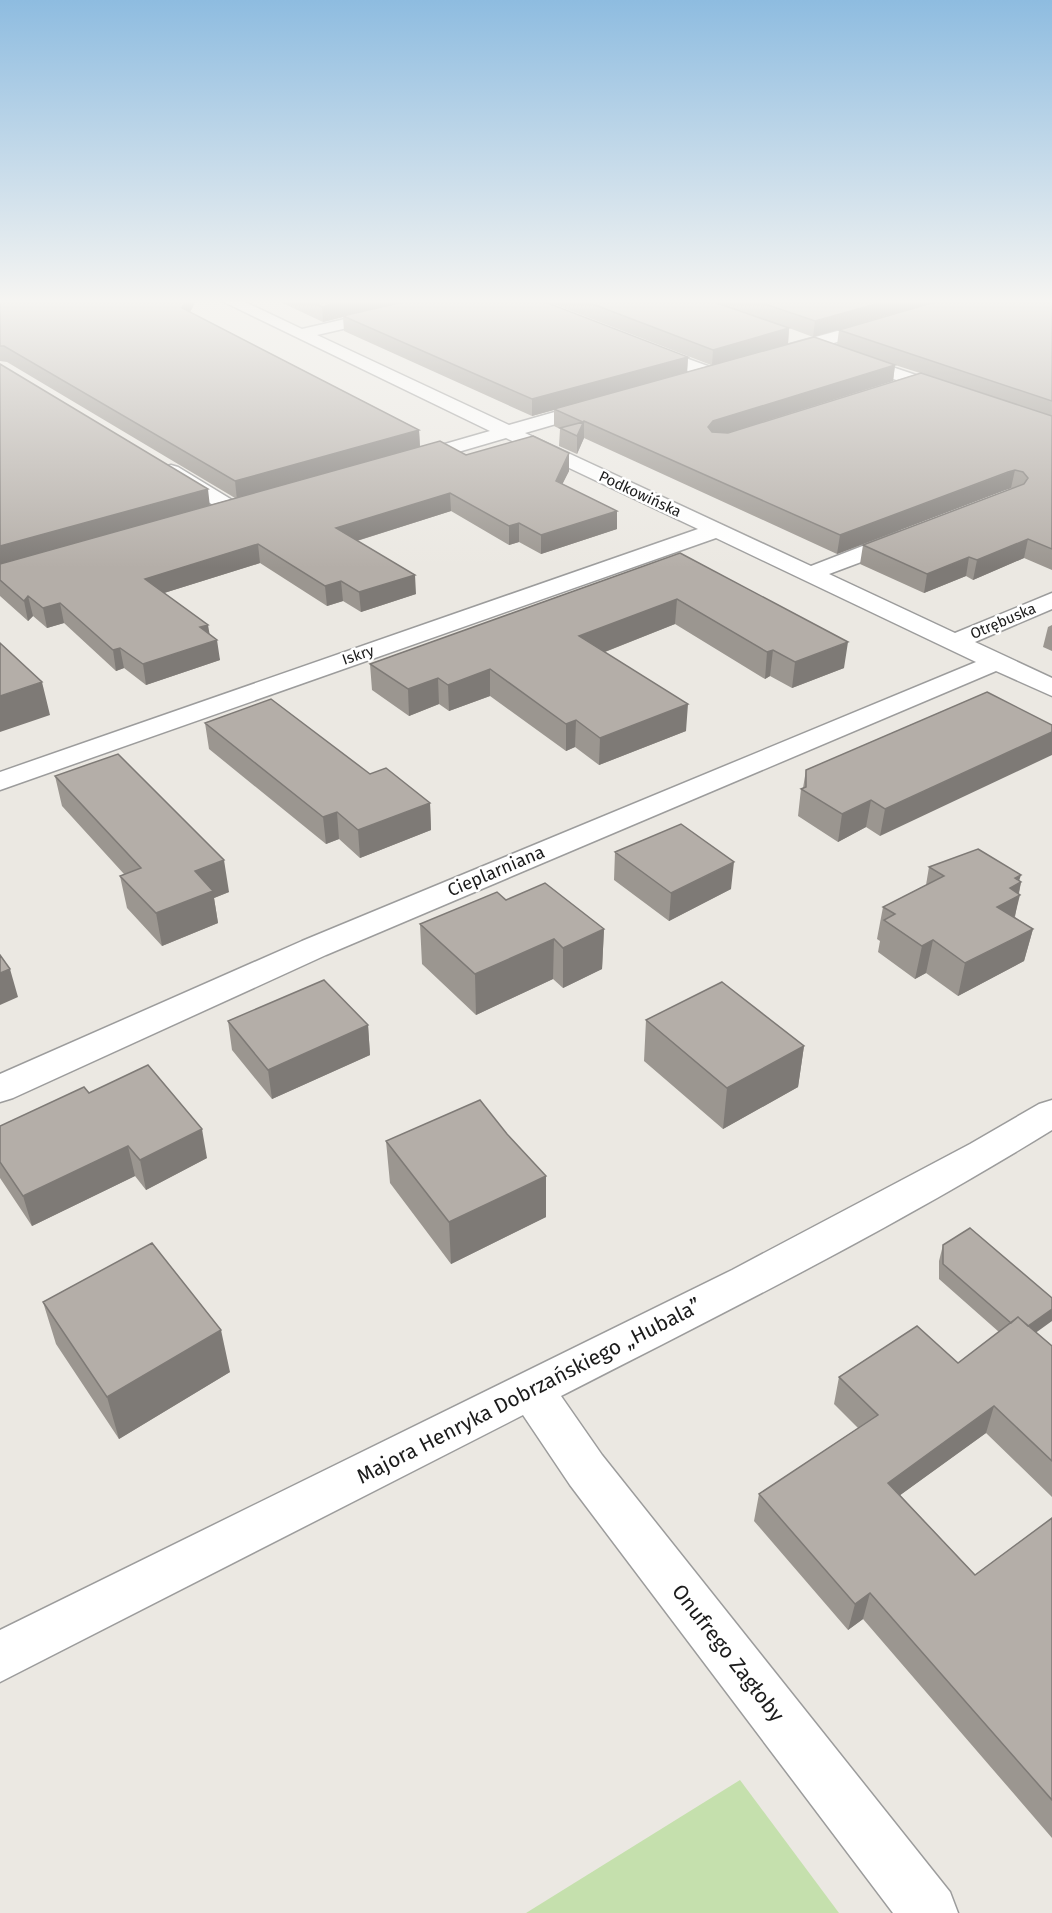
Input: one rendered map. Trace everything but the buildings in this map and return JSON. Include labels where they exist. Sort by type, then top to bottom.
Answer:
[{"type":"street","name":"Podkowińska","points":[[418,389],[1052,688]]},
{"type":"street","points":[[885,392],[893,389]]},
{"type":"street","points":[[942,389],[962,396]]},
{"type":"street","points":[[391,465],[609,403]]},
{"type":"street","points":[[151,459],[235,510]]},
{"type":"street","points":[[213,516],[257,504]]},
{"type":"street","points":[[810,574],[927,529]]},
{"type":"street","name":"Iskry","points":[[0,781],[717,530]]},
{"type":"street","name":"Otrębuska","points":[[954,642],[1052,600]]},
{"type":"street","name":"Cieplarniana","points":[[0,1089],[314,948],[997,662]]},
{"type":"street","name":"Majora Henryka Dobrzańskiego „Hubala”","points":[[0,1657],[747,1282],[984,1154],[1052,1113]]},
{"type":"street","name":"Onufrego Zagłoby","points":[[531,1390],[586,1470],[929,1913]]},
{"type":"green space","points":[[740,1780],[839,1913],[526,1913]]}]
